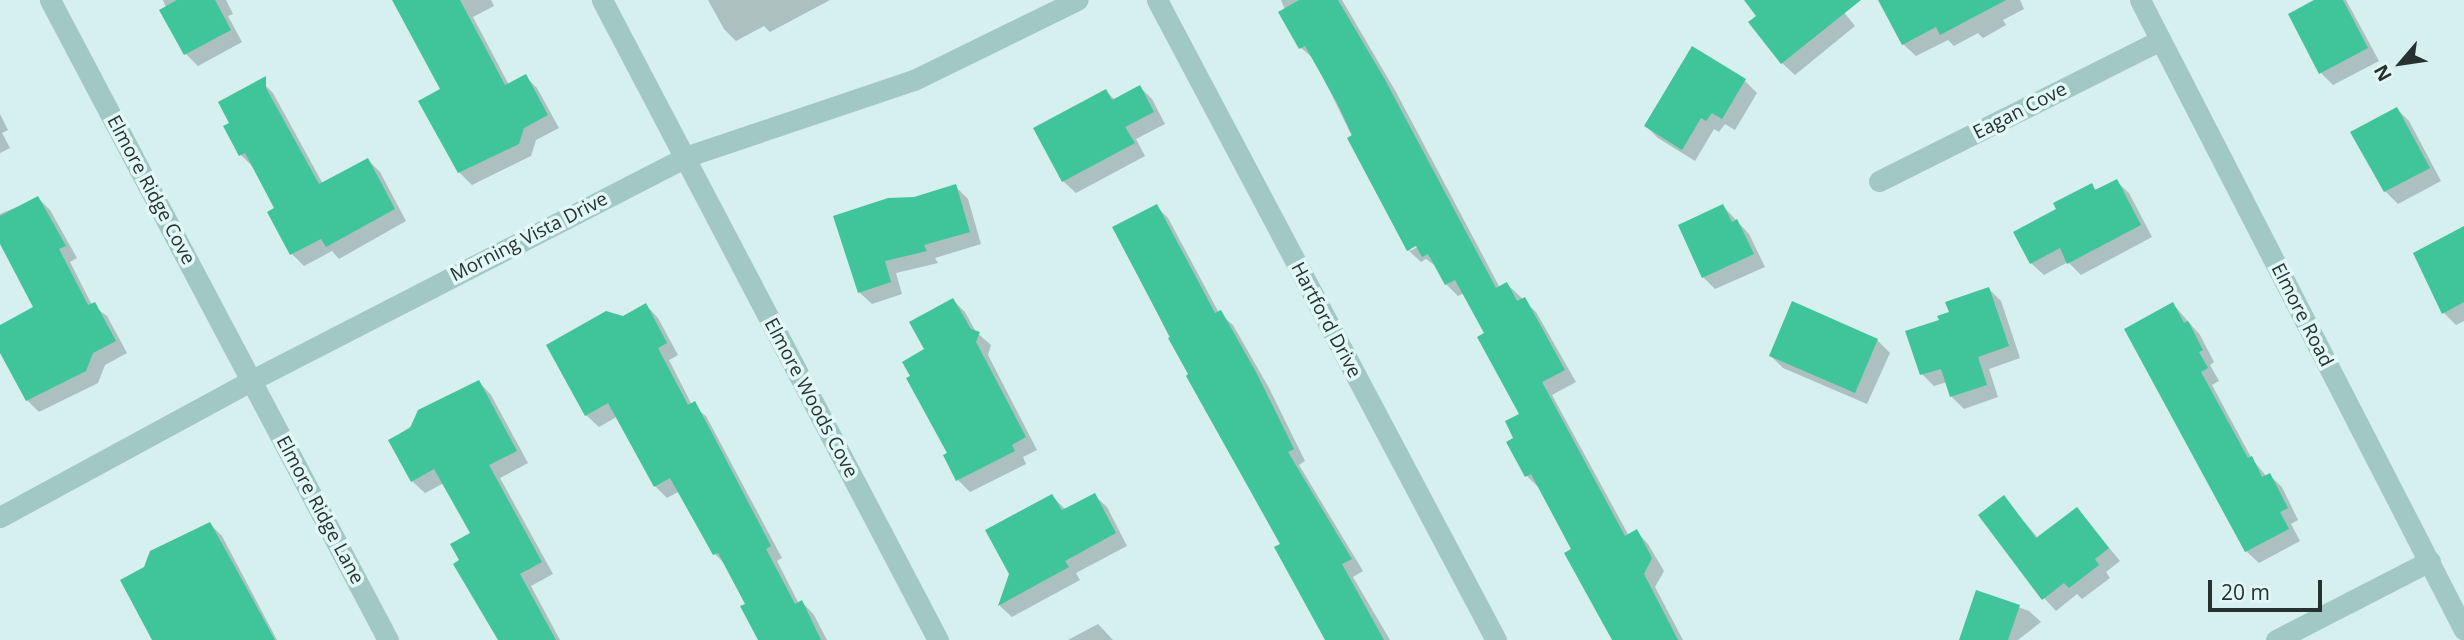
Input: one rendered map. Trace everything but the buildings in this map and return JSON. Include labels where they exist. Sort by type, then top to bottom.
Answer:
[{"type":"street","name":"Elmore Ridge Cove","points":[[50,0],[252,380]]},
{"type":"street","name":"Elmore Woods Cove","points":[[602,0],[938,640]]},
{"type":"street","name":"Morning Vista Drive","points":[[0,517],[252,380],[685,157],[914,80],[1077,0]]},
{"type":"street","name":"Hartford Drive","points":[[1157,0],[1496,640]]},
{"type":"street","name":"Elmore Road","points":[[2140,0],[2464,630]]},
{"type":"street","name":"Eagan Cove","points":[[1879,181],[2160,40]]},
{"type":"street","name":"Elmore Ridge Lane","points":[[252,380],[388,640]]},
{"type":"street","points":[[2276,640],[2430,561]]}]
